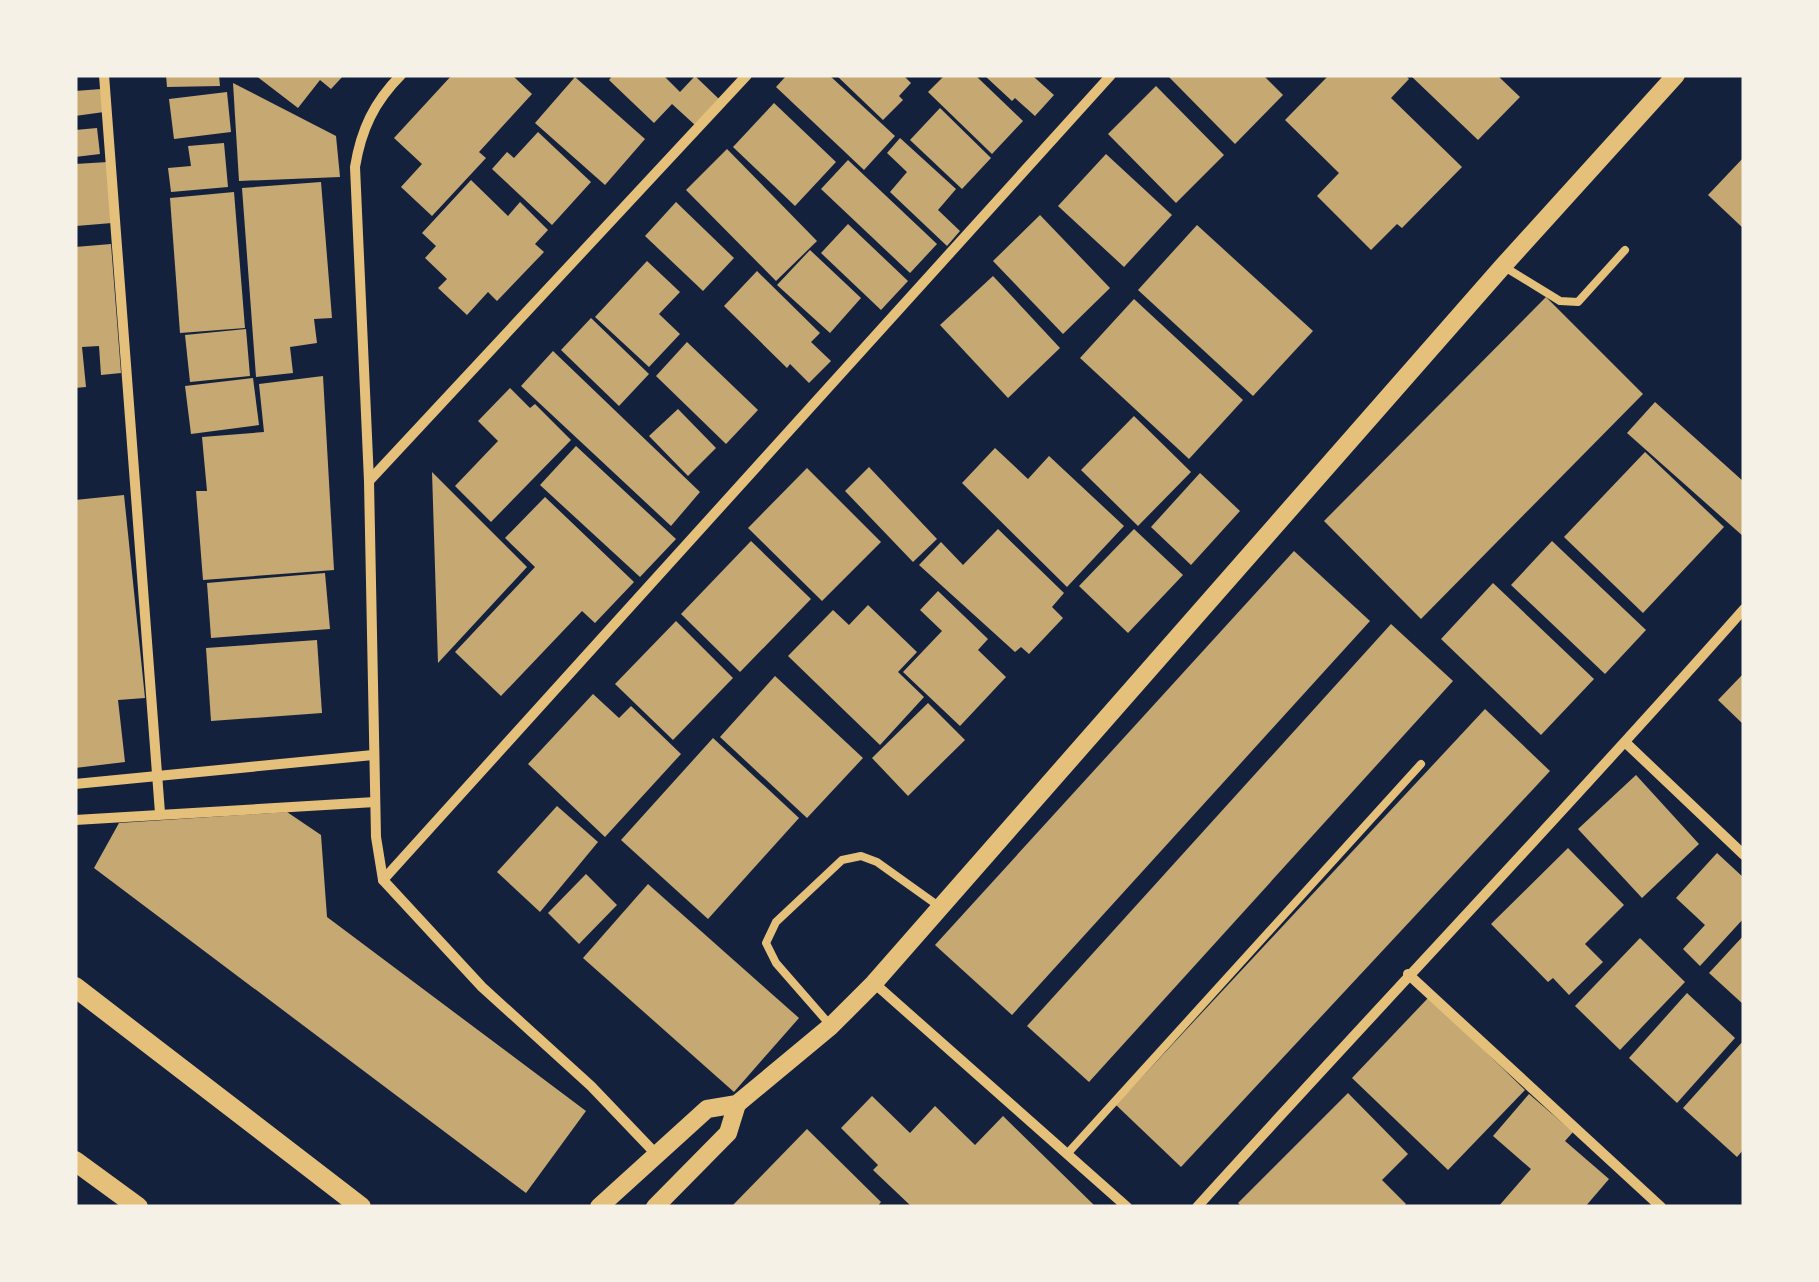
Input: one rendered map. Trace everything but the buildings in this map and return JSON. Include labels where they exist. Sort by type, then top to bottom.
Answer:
[{"type":"main road","points":[[75,987],[361,1207]]},
{"type":"main road","points":[[75,1161],[138,1207]]},
{"type":"street","points":[[104,75],[160,813]]},
{"type":"street","points":[[401,75],[382,94],[360,136],[355,167],[369,481],[376,837],[383,880],[482,987],[591,1086],[656,1154]]},
{"type":"street","points":[[369,481],[747,75]]},
{"type":"street","points":[[383,880],[1111,75]]},
{"type":"street","points":[[599,1207],[706,1109],[737,1104],[830,1026],[874,983],[1503,266],[1676,75]]},
{"type":"street","points":[[1197,1207],[1408,974],[1626,743],[1744,609]]},
{"type":"street","points":[[1626,743],[1744,855]]},
{"type":"street","points":[[75,784],[373,755]]},
{"type":"street","points":[[75,820],[375,802]]},
{"type":"street","points":[[1408,974],[1661,1207]]},
{"type":"street","points":[[874,983],[1126,1207]]},
{"type":"street","points":[[656,1207],[728,1133],[737,1104]]},
{"type":"lane","points":[[1503,266],[1560,301],[1578,302],[1625,250]]},
{"type":"lane","points":[[1067,1154],[1421,764]]},
{"type":"lane","points":[[830,1026],[776,963],[766,943],[776,922],[842,860],[861,856],[876,862],[940,907]]}]
